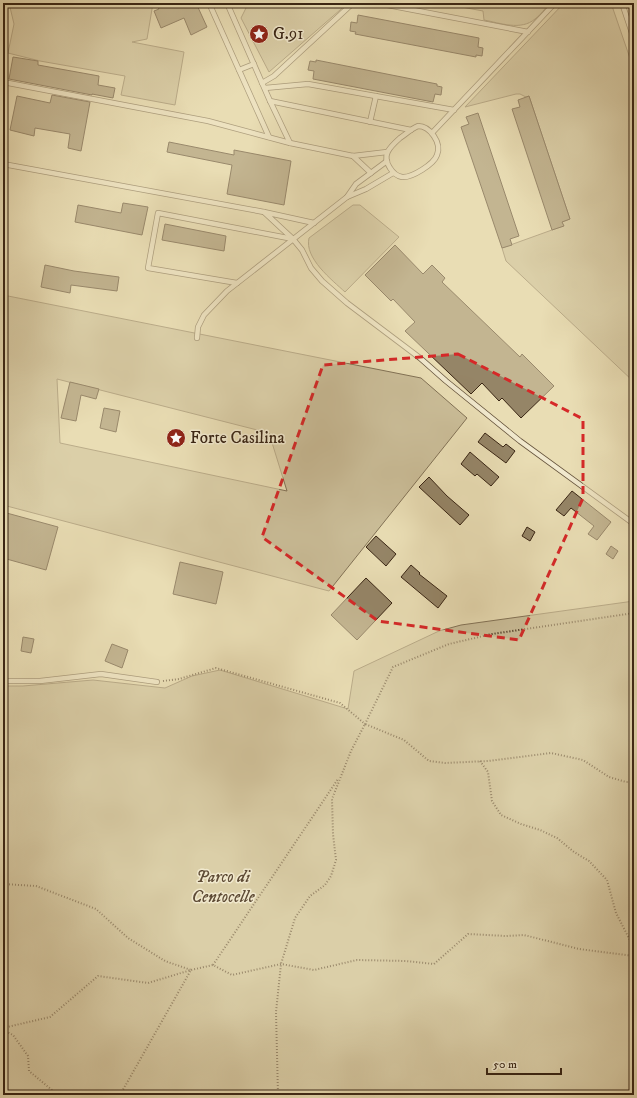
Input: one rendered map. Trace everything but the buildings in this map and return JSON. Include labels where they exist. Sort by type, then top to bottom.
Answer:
[{"type":"lane","points":[[209,3],[269,137]]},
{"type":"lane","points":[[227,3],[290,143]]},
{"type":"lane","points":[[262,83],[274,76],[353,3]]},
{"type":"lane","points":[[377,3],[528,32]]},
{"type":"lane","points":[[432,133],[555,3]]},
{"type":"lane","points":[[622,3],[634,39]]},
{"type":"lane","points":[[239,70],[254,64]]},
{"type":"lane","points":[[3,82],[193,118],[290,143],[353,156],[387,152]]},
{"type":"lane","points":[[265,88],[308,84],[454,110]]},
{"type":"lane","points":[[370,122],[376,96]]},
{"type":"lane","points":[[270,101],[411,130]]},
{"type":"lane","points":[[418,126],[428,129],[432,133],[438,146],[438,155],[434,160],[411,176],[400,176],[393,173],[387,162],[387,152],[391,146],[418,126]]},
{"type":"lane","points":[[353,156],[371,172]]},
{"type":"lane","points":[[347,197],[356,184],[387,162]]},
{"type":"lane","points":[[3,164],[264,212],[314,223]]},
{"type":"lane","points":[[197,338],[198,327],[204,315],[237,283],[347,197],[366,189],[393,173]]},
{"type":"lane","points":[[264,212],[293,239],[302,250],[310,268],[347,303],[420,358],[520,441],[634,524]]},
{"type":"lane","points":[[237,283],[148,268],[158,213],[293,239]]},
{"type":"lane","points":[[3,681],[40,680],[101,674],[157,682]]},
{"type":"path","points":[[278,1095],[276,1012],[282,964],[295,918],[310,896],[325,884],[331,876],[336,860],[333,834],[332,799],[350,751],[393,667],[449,644],[492,634],[634,613]]},
{"type":"path","points":[[157,682],[179,679],[216,668],[340,704],[365,724],[404,740],[429,761],[445,763],[480,761],[551,753],[583,760],[609,777],[626,782],[634,782]]},
{"type":"path","points":[[480,761],[488,772],[492,801],[501,815],[557,838],[574,852],[589,861],[607,880],[616,913],[634,948]]},
{"type":"path","points":[[213,965],[340,776]]},
{"type":"path","points":[[3,884],[36,886],[96,909],[128,938],[165,961],[191,970]]},
{"type":"path","points":[[3,1029],[50,1017],[98,976],[148,983],[213,965],[232,975],[282,964],[314,970],[357,960],[406,961],[434,964],[468,934],[506,936],[524,935],[579,949],[634,956]]},
{"type":"path","points":[[120,1095],[191,970]]},
{"type":"path","points":[[3,1029],[13,1035],[28,1056],[29,1071],[58,1095]]},
{"type":"highlighted area","points":[[458,354],[583,419],[583,498],[519,640],[378,621],[262,537],[323,365]]},
{"type":"green space","points":[[9,3],[153,3],[147,39],[132,42],[184,52],[175,105],[121,95],[125,76],[40,61],[8,53],[14,24]]},
{"type":"green space","points":[[244,3],[348,3],[269,72],[241,18],[246,8]]},
{"type":"green space","points":[[440,3],[550,3],[535,19],[529,23],[523,25],[510,25],[484,20],[483,11]]},
{"type":"green space","points":[[564,3],[611,3],[634,70],[634,382],[506,261],[502,248],[563,226],[562,222],[570,219],[529,96],[526,97],[516,94],[465,107]]},
{"type":"green space","points":[[353,205],[360,205],[399,237],[345,292],[320,268],[315,261],[309,246],[309,238]]},
{"type":"green space","points":[[3,295],[421,378],[467,418],[329,591],[3,505]],"holes":[[[57,379],[269,433],[287,491],[60,443]]]},
{"type":"green space","name":"Parco di Centocelle","points":[[634,601],[634,1095],[3,1095],[3,686],[23,686],[93,680],[165,688],[192,676],[220,670],[348,709],[354,671],[439,631],[461,625]]},
{"type":"place","name":"G.91","points":[[259,34]]},
{"type":"place","name":"Forte Casilina","points":[[176,438]]}]
